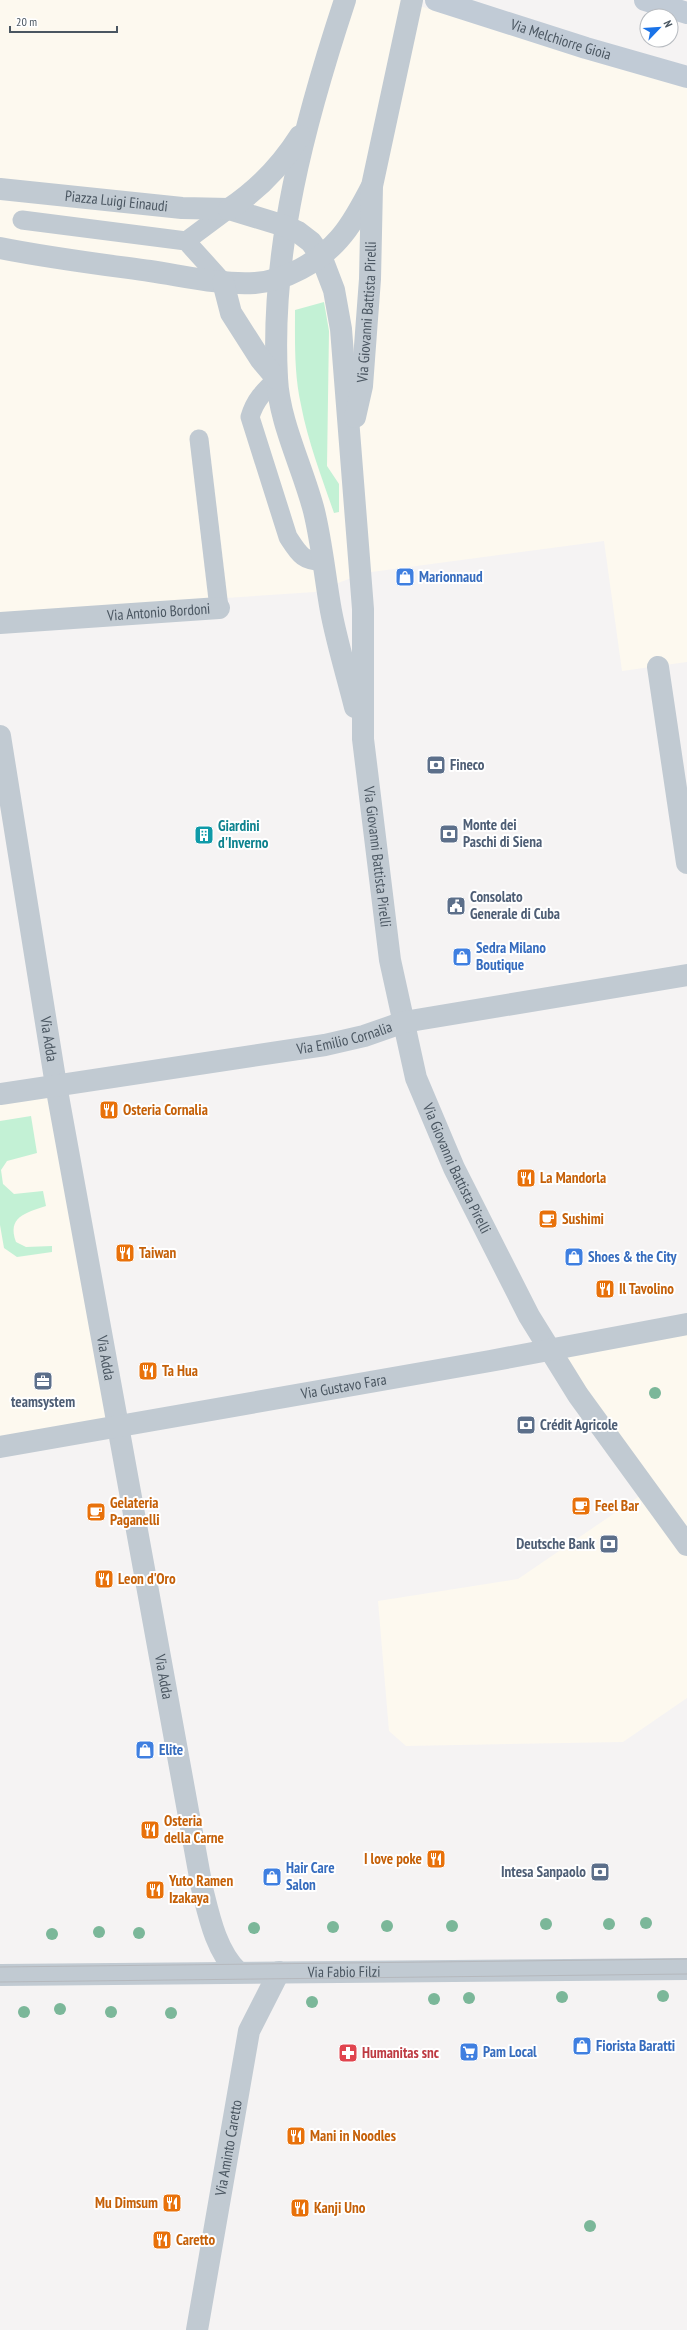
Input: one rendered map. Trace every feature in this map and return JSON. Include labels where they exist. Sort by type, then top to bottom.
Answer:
[{"type":"main road","name":"Via Melchiorre Gioia","points":[[436,0],[687,77]]},
{"type":"main road","points":[[645,0],[687,13]]},
{"type":"street","name":"Via Giovanni Battista Pirelli","points":[[345,0],[320,76],[307,126],[285,226],[280,278],[277,379],[282,407],[313,509],[324,561],[331,613],[363,739]]},
{"type":"street","name":"Via Giovanni Battista Pirelli","points":[[351,438],[362,386],[370,279],[372,186],[412,0]]},
{"type":"street","points":[[229,209],[268,179],[285,159],[307,126]]},
{"type":"street","name":"Via Giovanni Battista Pirelli","points":[[280,278],[321,256],[339,239],[358,213],[372,186]]},
{"type":"street","name":"Piazza Luigi Einaudi","points":[[2,190],[182,208],[229,209],[285,226]]},
{"type":"street","name":"Via Giovanni Battista Pirelli","points":[[285,226],[312,242],[321,256],[334,290],[341,329],[351,438],[363,609],[363,739],[390,960],[416,1078],[454,1168],[529,1316],[578,1395],[687,1544]]},
{"type":"street","points":[[0,248],[42,257],[222,282],[256,283],[280,278]]},
{"type":"street","points":[[222,282],[231,313],[261,360],[277,379]]},
{"type":"street","points":[[324,561],[358,554]]},
{"type":"street","name":"Via Antonio Bordoni","points":[[0,623],[218,608]]},
{"type":"street","points":[[658,667],[687,863]]},
{"type":"street","name":"Via Adda","points":[[0,736],[56,1085],[202,1888],[218,1939],[230,1964],[238,1972]]},
{"type":"street","name":"Via Emilio Cornalia","points":[[0,1094],[325,1045],[364,1036],[404,1022],[687,975]]},
{"type":"street","name":"Via Gustavo Fara","points":[[0,1448],[490,1361],[687,1324]]},
{"type":"street","name":"Via Fabio Filzi","points":[[0,1975],[687,1969]]},
{"type":"street","name":"Via Aminto Caretto","points":[[196,2330],[249,2031],[279,1972]]},
{"type":"lane","points":[[222,282],[186,242],[229,209]]},
{"type":"lane","name":"Piazza Luigi Einaudi","points":[[22,220],[186,242]]},
{"type":"lane","points":[[277,379],[260,394],[253,405],[250,417],[288,537],[298,553],[312,562],[324,561]]},
{"type":"lane","name":"Via Antonio Bordoni","points":[[199,438],[218,608]]},
{"type":"shaded area","points":[[0,0],[399,0],[687,85],[687,662],[622,671],[604,541],[364,573],[315,592],[0,613]]},
{"type":"shaded area","points":[[53,1090],[114,1425],[0,1445],[0,1098]]},
{"type":"shaded area","points":[[687,1330],[687,1698],[623,1742],[406,1746],[389,1731],[378,1601],[518,1579],[647,1491],[561,1353]]},
{"type":"green space","points":[[324,302],[329,331],[327,466],[339,484],[339,512],[334,513],[307,433],[297,382],[295,358],[295,310]]},
{"type":"green space","points":[[31,1116],[37,1153],[7,1161],[1,1170],[3,1184],[14,1194],[43,1191],[46,1206],[31,1211],[20,1217],[16,1221],[14,1234],[16,1242],[26,1247],[52,1246],[52,1252],[17,1257],[4,1248],[0,1225],[0,1121]]},
{"type":"tram line","points":[[0,1967],[687,1959]]},
{"type":"tram line","points":[[0,1982],[687,1974]]},
{"type":"place","name":"Marionnaud","points":[[405,577]]},
{"type":"place","name":"Fineco","points":[[436,765]]},
{"type":"place","name":"Monte dei Paschi di Siena","points":[[449,834]]},
{"type":"place","name":"Giardini d'Inverno","points":[[204,835]]},
{"type":"place","name":"Consolato Generale di Cuba","points":[[456,906]]},
{"type":"place","name":"Sedra Milano Boutique","points":[[462,957]]},
{"type":"place","name":"Osteria Cornalia","points":[[109,1110]]},
{"type":"place","name":"La Mandorla","points":[[526,1178]]},
{"type":"place","name":"Sushimi","points":[[548,1219]]},
{"type":"place","name":"Taiwan","points":[[125,1253]]},
{"type":"place","name":"Shoes & the City","points":[[574,1257]]},
{"type":"place","name":"Il Tavolino","points":[[605,1289]]},
{"type":"place","name":"Ta Hua","points":[[148,1371]]},
{"type":"place","name":"teamsystem","points":[[43,1381]]},
{"type":"place","name":"Crédit Agricole","points":[[526,1425]]},
{"type":"place","name":"Feel Bar","points":[[581,1506]]},
{"type":"place","name":"Gelateria Paganelli","points":[[96,1512]]},
{"type":"place","name":"Deutsche Bank","points":[[609,1544]]},
{"type":"place","name":"Leon d'Oro","points":[[104,1579]]},
{"type":"place","name":"Elite","points":[[145,1750]]},
{"type":"place","name":"Osteria della Carne","points":[[150,1830]]},
{"type":"place","name":"I love poke","points":[[436,1859]]},
{"type":"place","name":"Intesa Sanpaolo","points":[[600,1872]]},
{"type":"place","name":"Hair Care Salon","points":[[272,1877]]},
{"type":"place","name":"Yuto Ramen Izakaya","points":[[155,1890]]},
{"type":"place","name":"Fiorista Baratti","points":[[582,2046]]},
{"type":"place","name":"Pam Local","points":[[469,2052]]},
{"type":"place","name":"Humanitas snc","points":[[348,2053]]},
{"type":"place","name":"Mani in Noodles","points":[[296,2136]]},
{"type":"place","name":"Mu Dimsum","points":[[172,2203]]},
{"type":"place","name":"Kanji Uno","points":[[300,2208]]},
{"type":"place","name":"Caretto","points":[[162,2240]]}]
